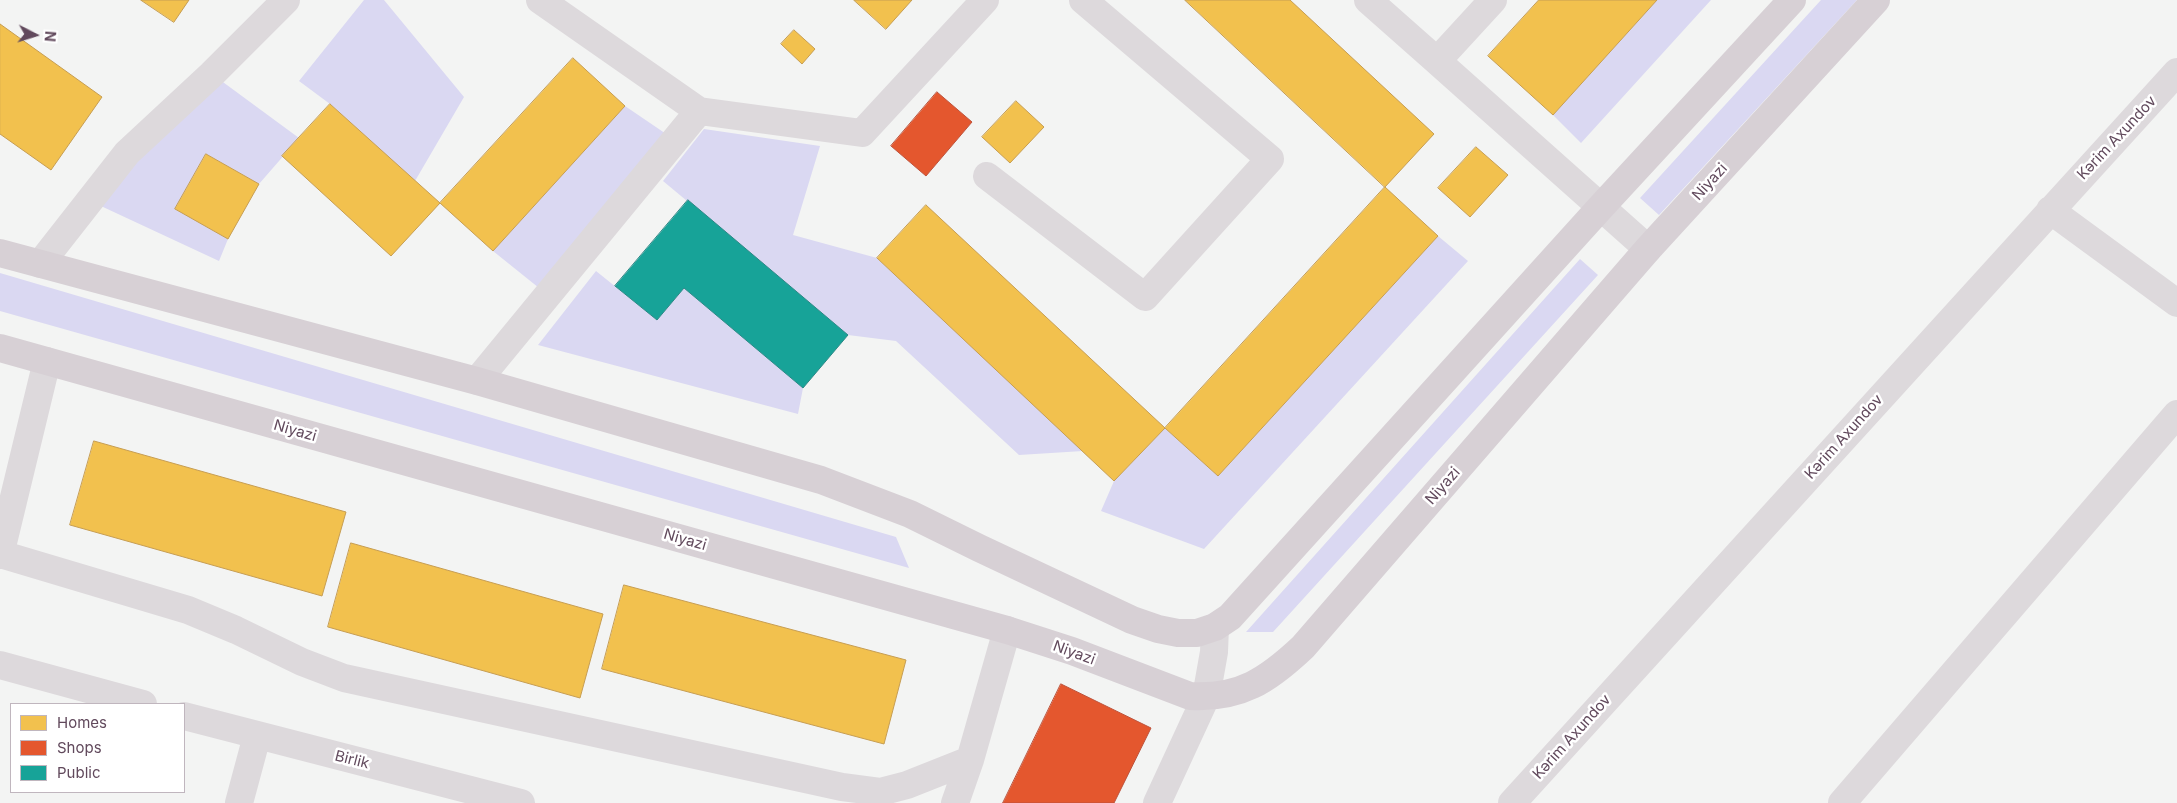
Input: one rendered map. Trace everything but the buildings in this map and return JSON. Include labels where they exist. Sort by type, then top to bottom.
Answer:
[{"type":"main road","points":[[0,253],[477,381],[821,480],[910,514],[1132,620],[1158,629],[1178,633],[1197,633],[1215,628],[1230,617],[1600,208],[1792,0]]},
{"type":"main road","name":"Niyazi","points":[[0,348],[1007,630],[1072,651],[1190,696],[1206,697],[1225,694],[1267,678],[1303,647],[1648,249],[1876,0]]},
{"type":"street","points":[[40,264],[127,153],[212,74],[286,0]]},
{"type":"street","points":[[540,0],[699,110],[862,133],[985,0]]},
{"type":"street","points":[[987,176],[1145,297],[1270,159],[1083,0]]},
{"type":"street","points":[[1368,0],[1648,249]]},
{"type":"street","points":[[1437,61],[1493,0]]},
{"type":"street","name":"Kərim Axundov","points":[[1512,803],[2177,72]]},
{"type":"street","points":[[477,381],[699,110]]},
{"type":"street","points":[[2050,210],[2177,303]]},
{"type":"street","points":[[47,361],[0,554],[188,610],[236,630],[302,662],[344,678],[833,785],[880,792],[907,785],[970,760]]},
{"type":"street","points":[[1842,803],[2177,414]]},
{"type":"street","points":[[1157,803],[1206,697],[1214,652],[1215,628]]},
{"type":"street","points":[[955,803],[970,760],[1007,630]]},
{"type":"street","points":[[0,664],[139,703]]},
{"type":"street","name":"Birlik","points":[[185,716],[521,803]]},
{"type":"street","points":[[239,803],[257,736]]},
{"type":"shaded area","points":[[364,0],[384,0],[464,97],[415,181],[330,104],[299,81]]},
{"type":"shaded area","points":[[1657,0],[1711,0],[1581,143],[1553,115]]},
{"type":"shaded area","points":[[1821,0],[1857,0],[1659,215],[1640,198]]},
{"type":"shaded area","points":[[212,74],[299,138],[259,184],[206,154],[176,209],[228,239],[219,261],[88,200]]},
{"type":"shaded area","points":[[625,106],[675,140],[549,296],[493,251]]},
{"type":"shaded area","points":[[704,129],[820,146],[793,235],[877,258],[1083,451],[1019,455],[896,341],[848,335],[663,181]]},
{"type":"shaded area","points":[[1438,236],[1468,261],[1204,549],[1101,511],[1114,481],[1165,428],[1218,476]]},
{"type":"shaded area","points":[[1580,259],[1598,275],[1273,632],[1246,632]]},
{"type":"shaded area","points":[[596,271],[657,320],[684,288],[803,388],[798,414],[538,345]]},
{"type":"shaded area","points":[[0,273],[896,537],[909,568],[0,311]]}]
